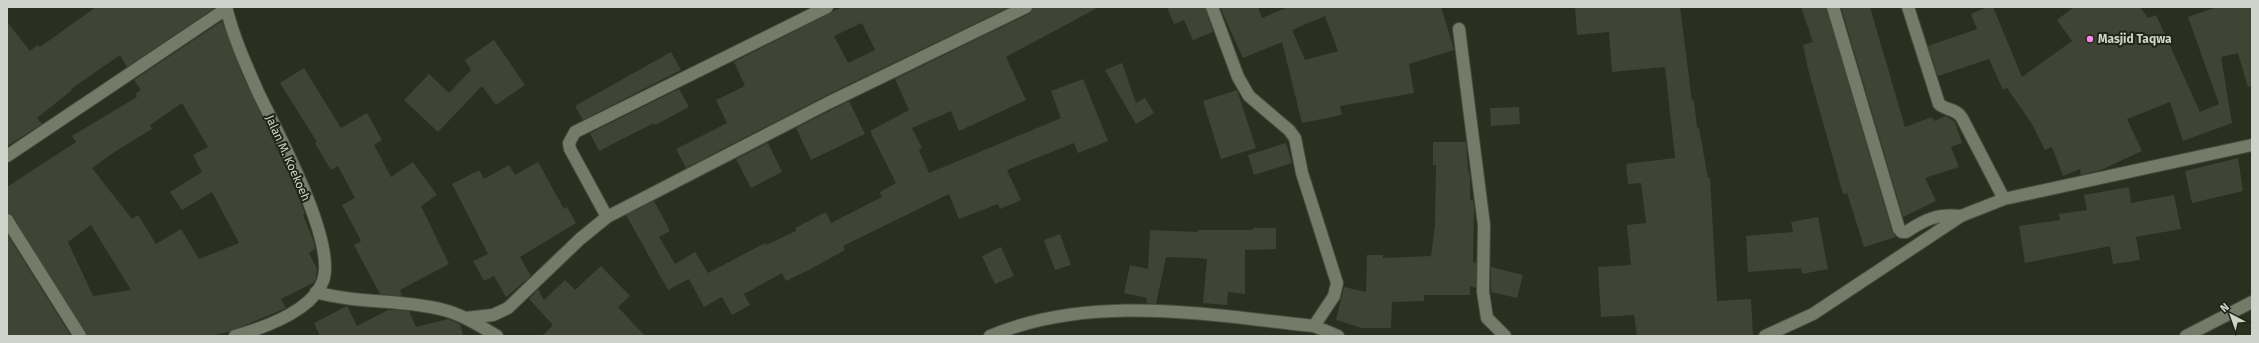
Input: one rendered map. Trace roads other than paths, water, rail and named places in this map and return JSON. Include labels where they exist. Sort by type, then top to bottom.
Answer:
[{"type":"street","points":[[607,217],[570,149],[571,137],[575,132],[827,7]]},
{"type":"street","points":[[465,318],[493,315],[508,308],[580,239],[607,217],[828,103],[1026,7]]},
{"type":"street","points":[[1212,7],[1238,77],[1249,96],[1289,130],[1295,138],[1302,173],[1337,283],[1334,296],[1314,326]]},
{"type":"street","points":[[1833,7],[1899,229],[1902,232],[1906,232],[1928,218],[1948,215],[1961,216]]},
{"type":"street","points":[[1908,7],[1939,104],[1944,109],[1954,110],[1962,118],[2004,199]]},
{"type":"street","points":[[7,156],[226,8]]},
{"type":"street","name":"Jalan M. Koekoeh","points":[[226,8],[258,90],[302,184],[325,254],[323,281],[316,292],[294,311],[274,322],[235,336]]},
{"type":"street","points":[[1459,29],[1484,225],[1483,292],[1487,318],[1499,332],[1505,336]]},
{"type":"street","points":[[1765,336],[1814,314],[1961,216],[2004,199],[2252,145]]},
{"type":"street","points":[[7,220],[80,336]]},
{"type":"street","points":[[316,292],[343,299],[423,305],[446,310],[465,318],[497,336]]},
{"type":"street","points":[[2186,336],[2252,302]]},
{"type":"street","points":[[990,336],[1011,327],[1083,312],[1154,310],[1314,326],[1338,336]]},
{"type":"place","name":"Masjid Taqwa","points":[[2090,39]]}]
